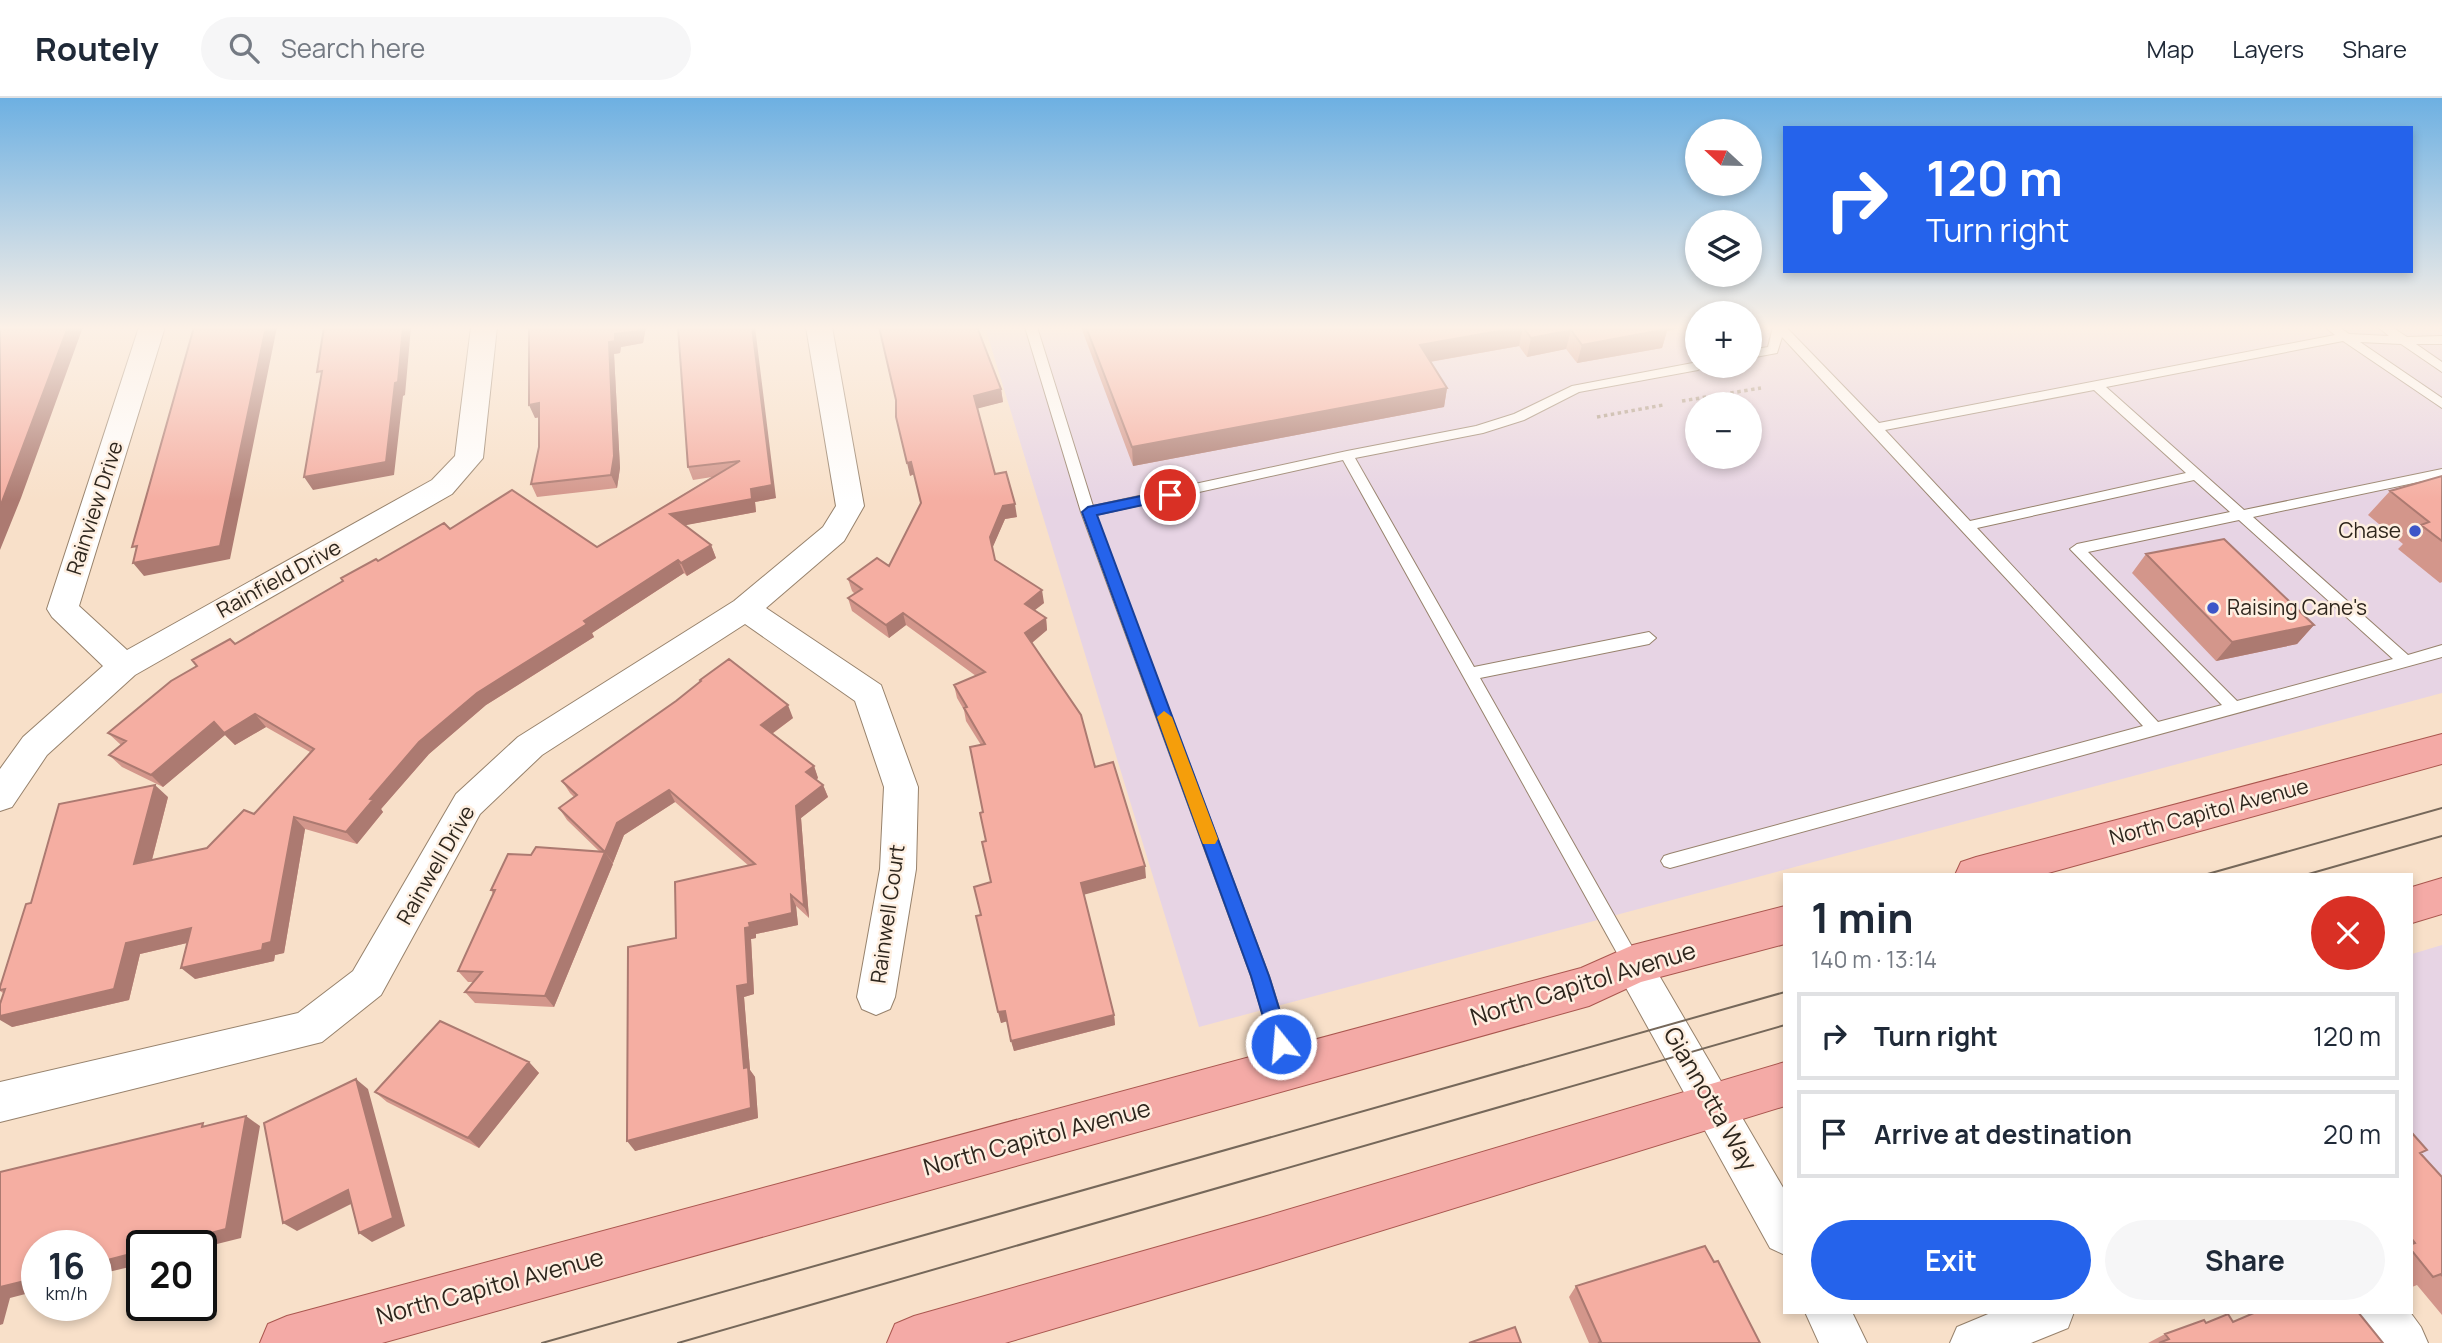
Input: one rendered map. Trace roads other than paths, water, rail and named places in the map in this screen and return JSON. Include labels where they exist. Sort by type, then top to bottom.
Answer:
[{"type":"main road","name":"North Capitol Avenue","points":[[1983,873],[2442,749]]},
{"type":"main road","name":"North Capitol Avenue","points":[[287,1343],[1589,986],[1633,965],[1783,926]]},
{"type":"main road","points":[[914,1343],[1286,1235],[1783,1085]]},
{"type":"street","name":"Rainview Drive","points":[[124,666],[63,609],[134,385]]},
{"type":"street","name":"Rainfield Drive","points":[[0,797],[35,746],[124,666],[442,488],[469,458],[477,385]]},
{"type":"street","name":"Rainwell Drive","points":[[0,1102],[307,1029],[367,983],[468,804],[530,746],[745,608],[834,534],[850,506],[829,385]]},
{"type":"street","name":"Rainwell Court","points":[[745,608],[869,694],[901,788],[898,869],[876,997]]},
{"type":"street","name":"Giannotta Way","points":[[1633,965],[1783,1229]]},
{"type":"street","points":[[1828,1314],[1844,1343]]},
{"type":"street","points":[[1973,1343],[2048,1314]]},
{"type":"street","points":[[2383,1314],[2405,1343]]},
{"type":"lane","points":[[1049,385],[1088,512],[1260,976],[1288,1069]]},
{"type":"lane","points":[[1088,512],[1347,455],[1478,430],[1519,417],[1576,389],[1597,385]]},
{"type":"lane","points":[[1835,385],[2154,728]]},
{"type":"lane","points":[[1876,428],[2102,385]]},
{"type":"lane","points":[[2415,385],[2442,404]]},
{"type":"lane","points":[[2097,386],[2405,661]]},
{"type":"lane","points":[[1347,455],[1633,965]]},
{"type":"lane","points":[[2234,707],[2077,549],[2442,473]]},
{"type":"lane","points":[[1967,526],[2197,475]]},
{"type":"lane","points":[[1469,674],[1649,638]]},
{"type":"lane","points":[[1670,861],[2442,651]]},
{"type":"tram line","points":[[2211,873],[2442,808]]},
{"type":"tram line","points":[[2312,873],[2442,836]]},
{"type":"tram line","points":[[542,1343],[1783,993]]},
{"type":"tram line","points":[[678,1343],[1783,1026]]},
{"type":"place","name":"Chase","points":[[2415,531]]},
{"type":"place","name":"Raising Cane's","points":[[2213,608]]}]
